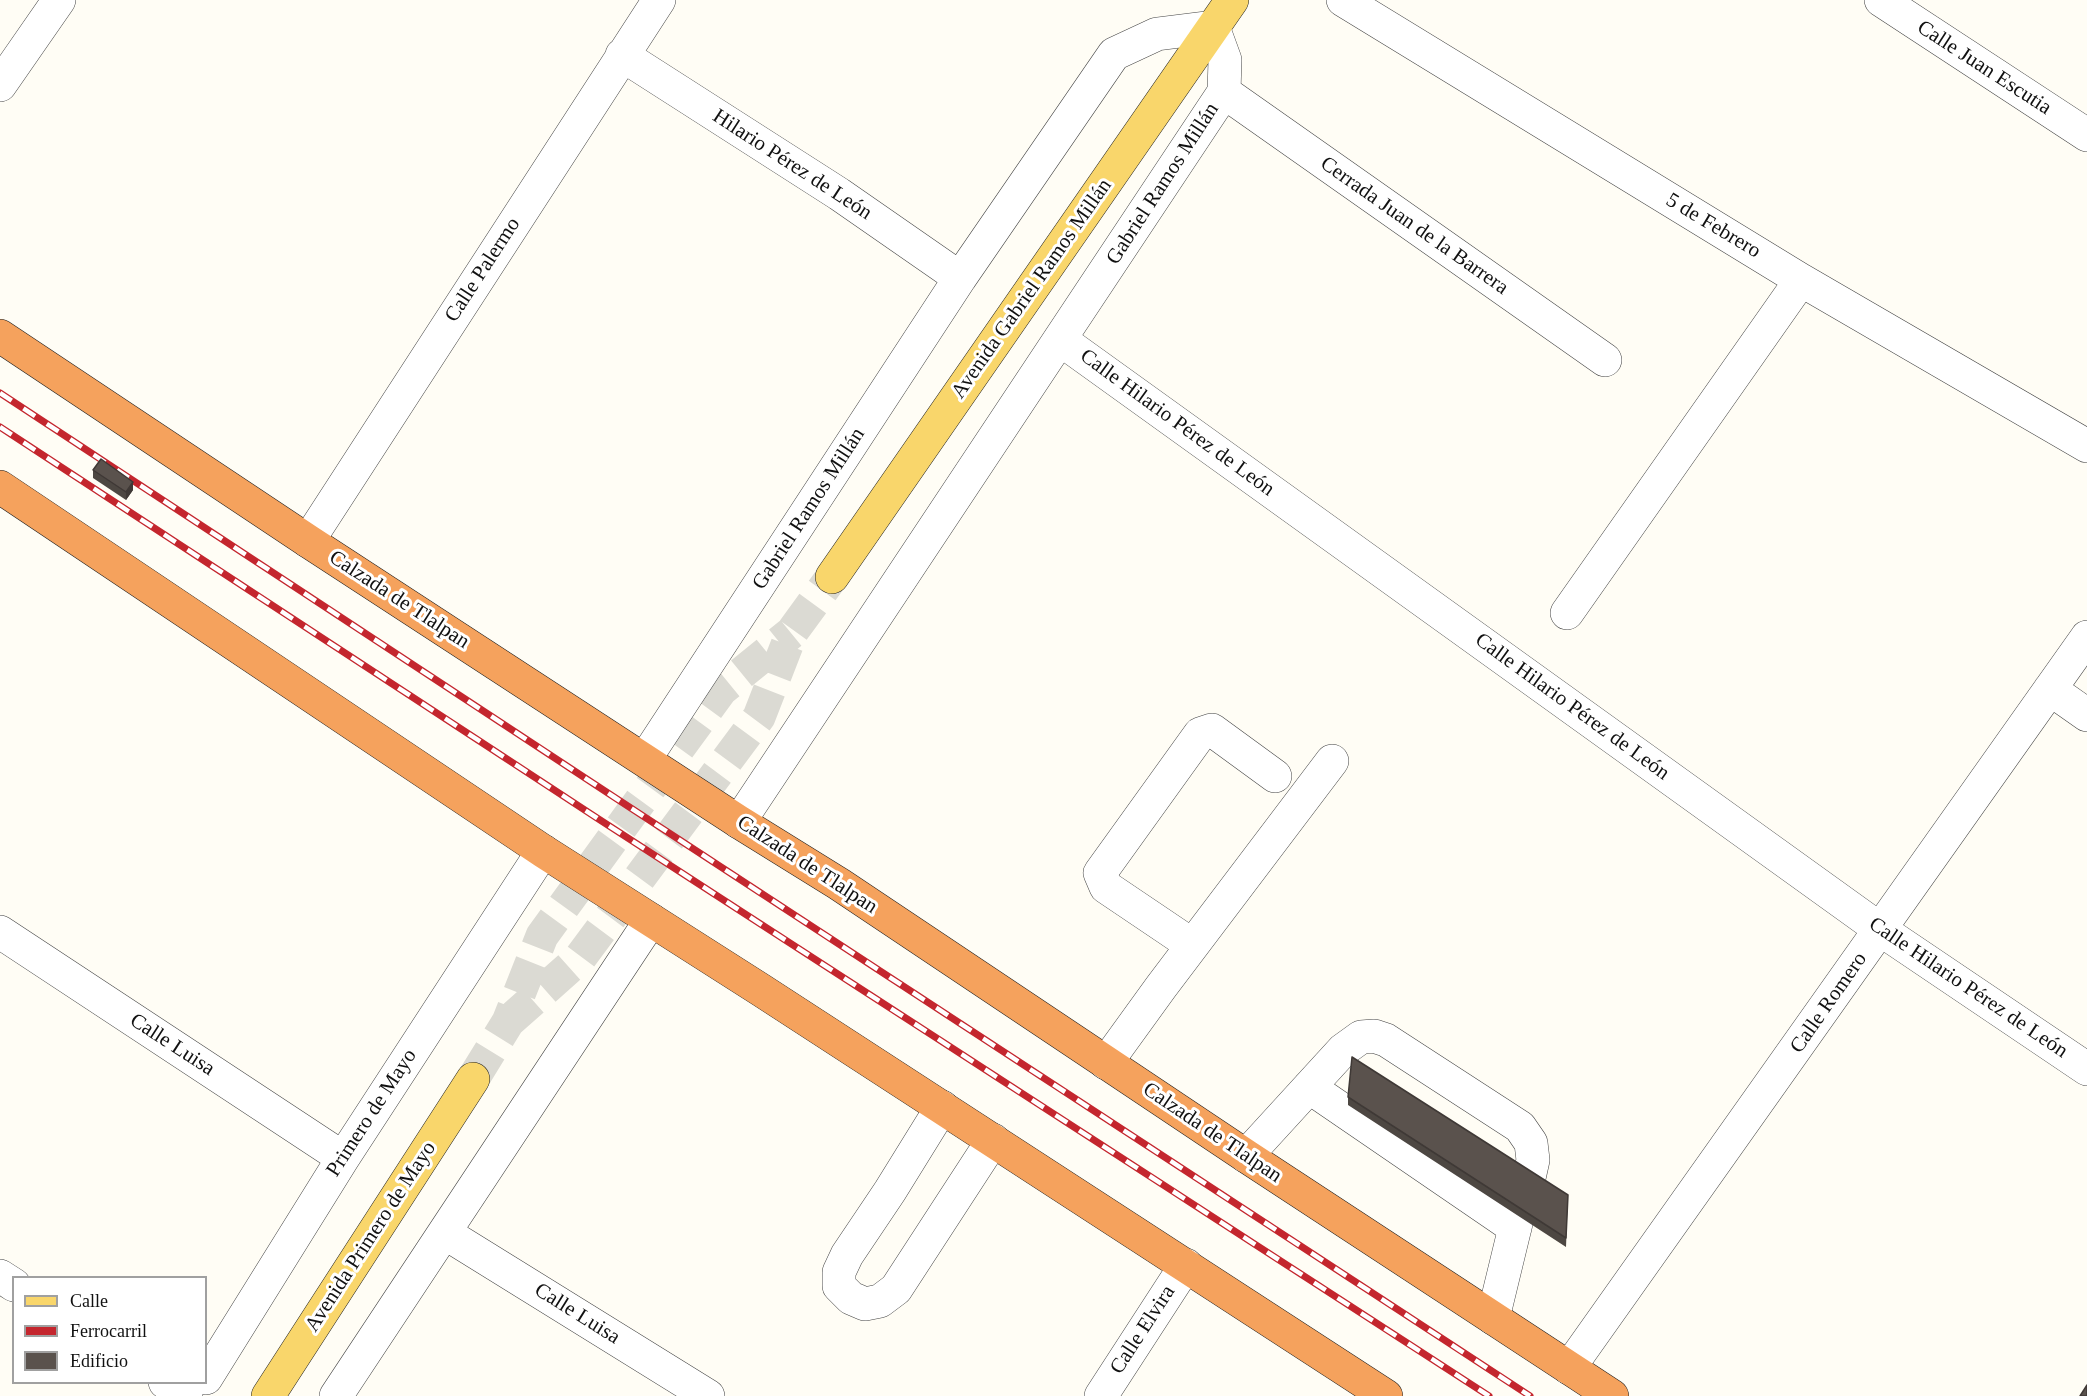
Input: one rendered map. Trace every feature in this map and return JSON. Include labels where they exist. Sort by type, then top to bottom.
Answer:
[{"type":"highway","name":"Calzada de Tlalpan","points":[[0,336],[308,541],[739,822],[839,884],[1246,1156],[1612,1396]]},
{"type":"highway","points":[[0,487],[543,851],[1386,1396]]},
{"type":"main road","name":"Avenida Gabriel Ramos Millán","points":[[831,577],[1232,0]]},
{"type":"main road","name":"Avenida Primero de Mayo","points":[[268,1396],[474,1079]]},
{"type":"street","points":[[0,85],[59,0]]},
{"type":"street","name":"Calle Palermo","points":[[308,541],[659,0]]},
{"type":"street","name":"5 de Febrero","points":[[1343,0],[1801,280],[2087,446]]},
{"type":"street","name":"Calle Juan Escutia","points":[[1881,0],[2087,135]]},
{"type":"street","name":"Gabriel Ramos Millán","points":[[645,759],[960,278],[1114,54],[1157,34],[1213,27],[1225,60],[1224,92],[739,822]]},
{"type":"street","name":"Hilario Pérez de León","points":[[622,55],[839,194],[960,278]]},
{"type":"street","name":"Cerrada Juan de la Barrera","points":[[1224,92],[1605,360]]},
{"type":"street","points":[[1567,613],[1801,280]]},
{"type":"street","name":"Calle Hilario Pérez de León","points":[[1061,340],[1881,930],[2087,1069]]},
{"type":"street","name":"Calle Romero","points":[[1569,1368],[2087,637]]},
{"type":"street","points":[[2050,689],[2087,716]]},
{"type":"street","points":[[1192,945],[1106,887],[1100,873],[1200,734],[1212,730],[1275,776]]},
{"type":"street","points":[[1106,1063],[1192,945],[1332,761]]},
{"type":"street","name":"Primero de Mayo","points":[[207,1376],[344,1158],[543,851]]},
{"type":"street","points":[[336,1396],[651,920]]},
{"type":"street","name":"Calle Luisa","points":[[0,932],[344,1158]]},
{"type":"street","points":[[1246,1156],[1343,1050],[1361,1037],[1374,1036],[1386,1040],[1520,1127],[1531,1143],[1533,1160],[1529,1178]]},
{"type":"street","points":[[1309,1087],[1517,1222],[1493,1318]]},
{"type":"street","points":[[942,1107],[847,1255],[839,1272],[839,1286],[851,1298],[865,1304],[880,1301],[897,1288],[993,1140]]},
{"type":"street","name":"Calle Luisa","points":[[445,1233],[708,1396]]},
{"type":"street","name":"Calle Elvira","points":[[1101,1396],[1186,1265]]},
{"type":"street","points":[[167,1384],[186,1396]]},
{"type":"building","points":[[101,459],[133,482],[126,492],[93,470]]},
{"type":"building","points":[[1352,1057],[1568,1195],[1566,1238],[1348,1097]]},
{"type":"building","points":[[2087,1385],[2087,1396],[2080,1396]]},
{"type":"tunnel","points":[[508,1022],[580,958],[759,717],[792,632],[832,577]]},
{"type":"tunnel","points":[[473,1079],[508,1022],[542,936],[721,690],[791,633]]},
{"type":"railway","points":[[0,393],[1530,1396]]},
{"type":"railway","points":[[0,427],[597,818],[1489,1396]]}]
